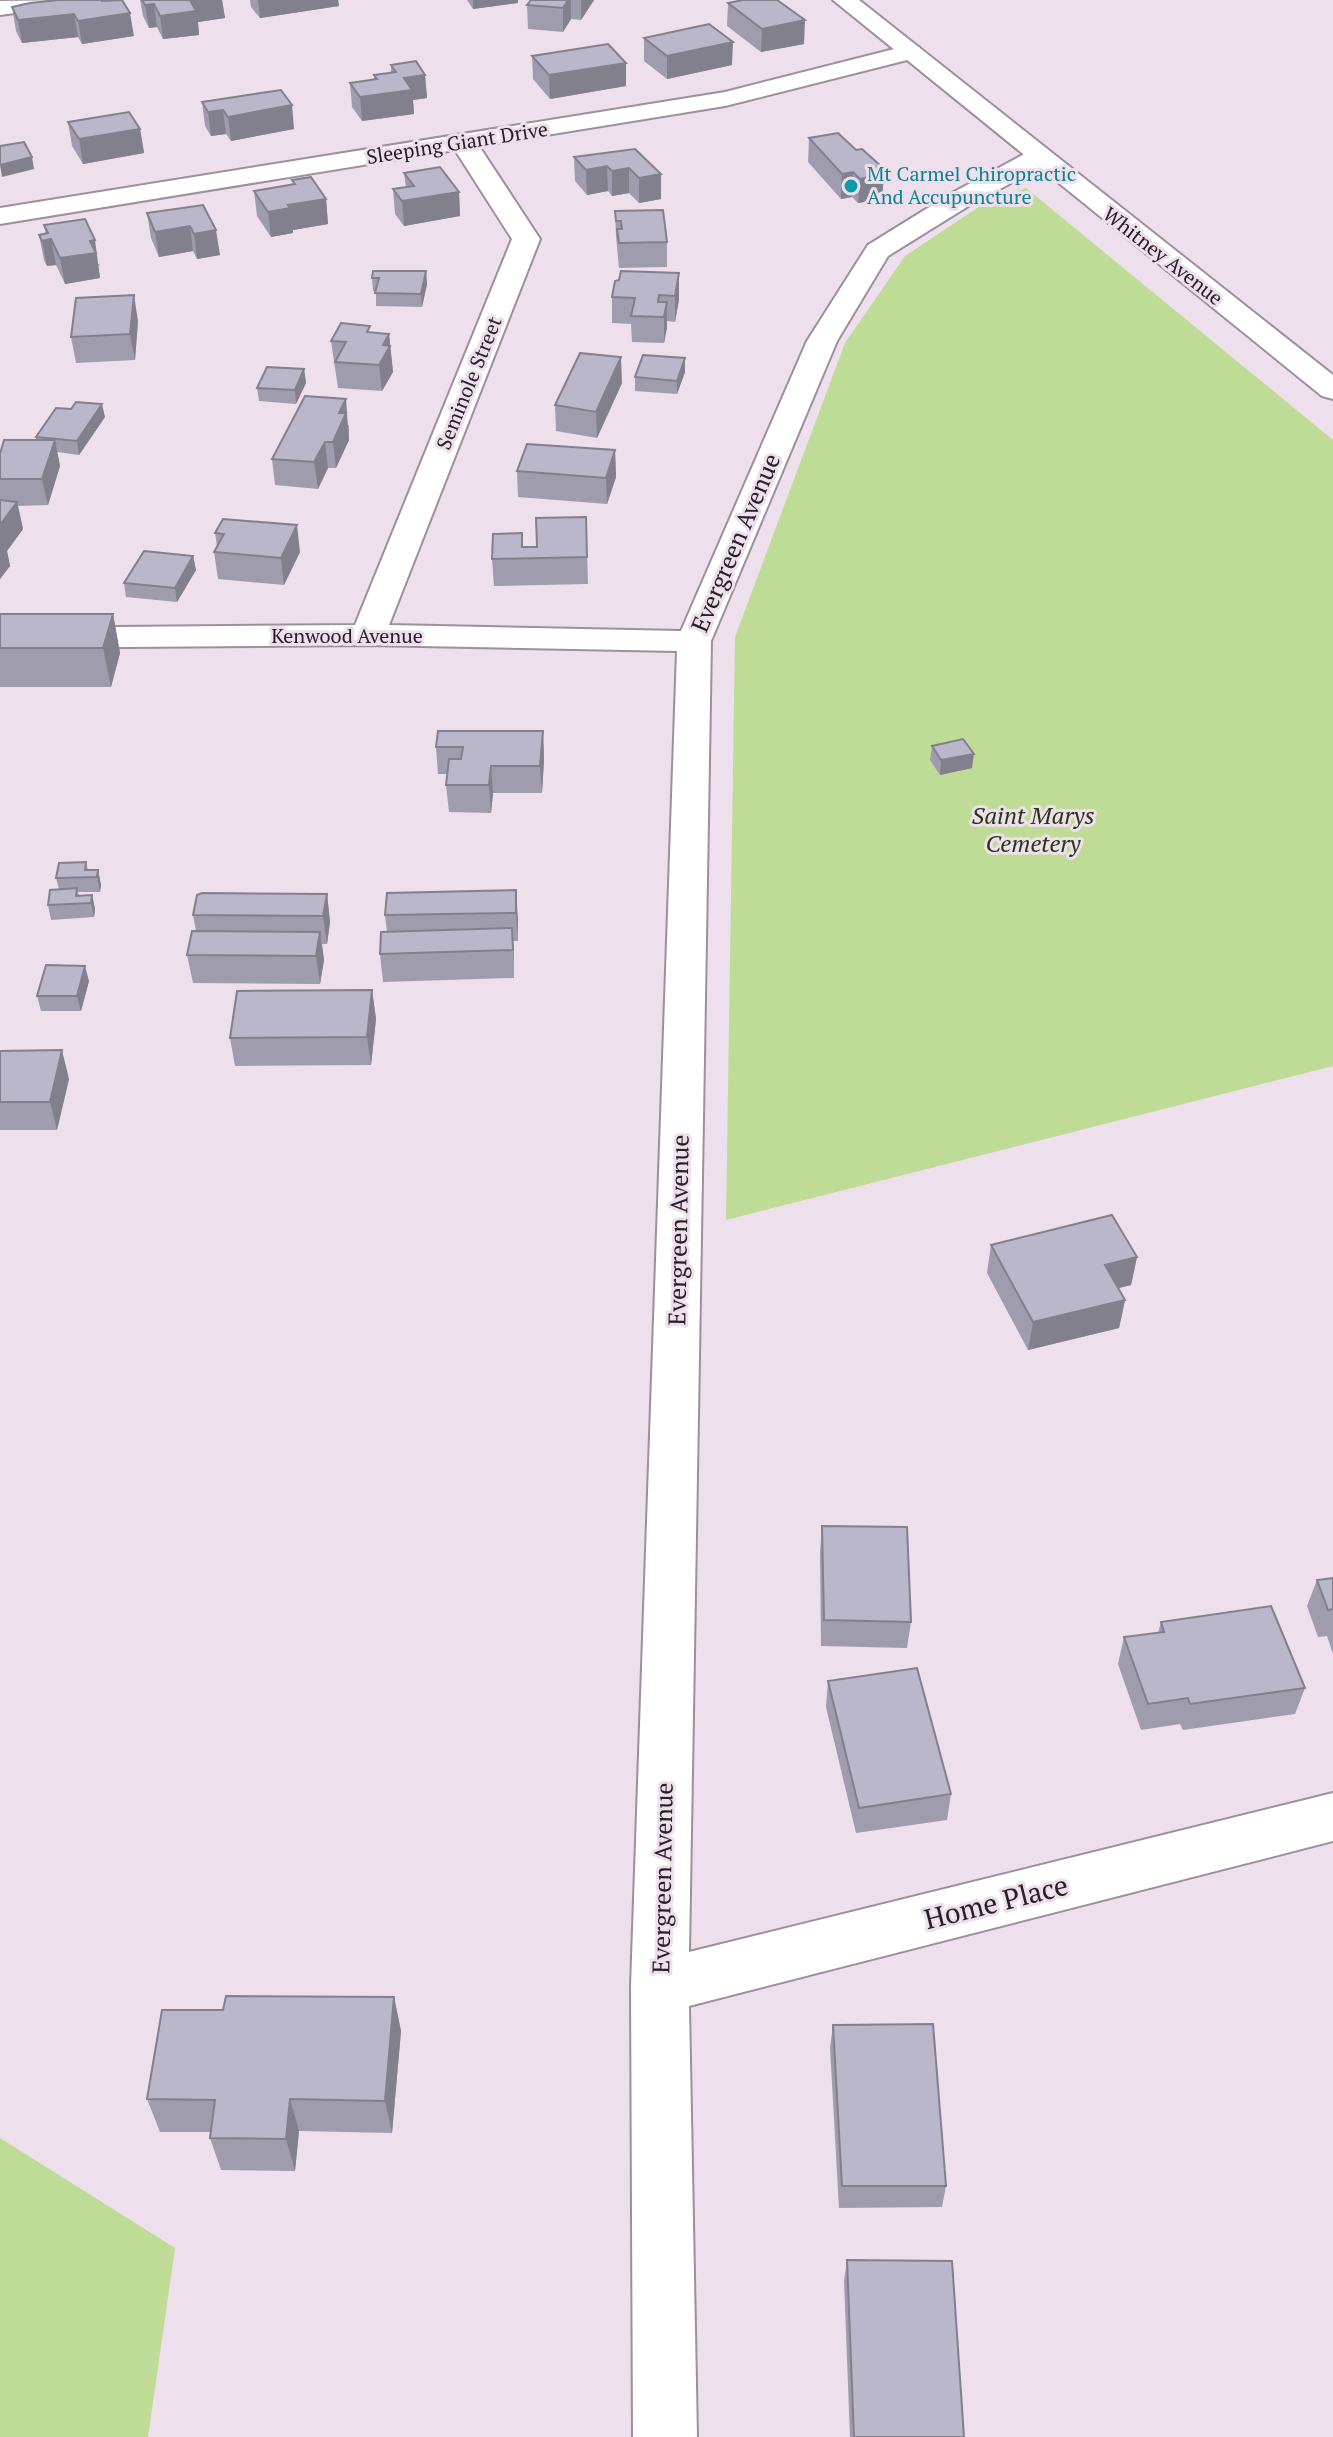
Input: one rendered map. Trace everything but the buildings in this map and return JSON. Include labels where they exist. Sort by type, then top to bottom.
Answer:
[{"type":"main road","points":[[0,8],[59,0]]},
{"type":"main road","name":"Whitney Avenue","points":[[845,0],[1333,390]]},
{"type":"main road","name":"Sleeping Giant Drive","points":[[0,216],[725,99],[910,52]]},
{"type":"main road","name":"Seminole Street","points":[[368,635],[526,239],[463,142]]},
{"type":"main road","name":"Evergreen Avenue","points":[[665,2437],[660,1986],[694,641],[822,341],[878,251],[961,199],[1039,157]]},
{"type":"main road","name":"Kenwood Avenue","points":[[0,638],[368,635],[694,641]]},
{"type":"main road","name":"Home Place","points":[[660,1986],[1333,1817]]},
{"type":"green space","name":"Saint Marys Cemetery","points":[[1026,188],[1333,440],[1333,1066],[726,1220],[735,637],[845,343],[905,256],[983,204]]},
{"type":"green space","points":[[0,2138],[175,2248],[148,2437],[0,2437]]},
{"type":"place","name":"Mt Carmel Chiropractic And Accupuncture","points":[[851,186]]}]
